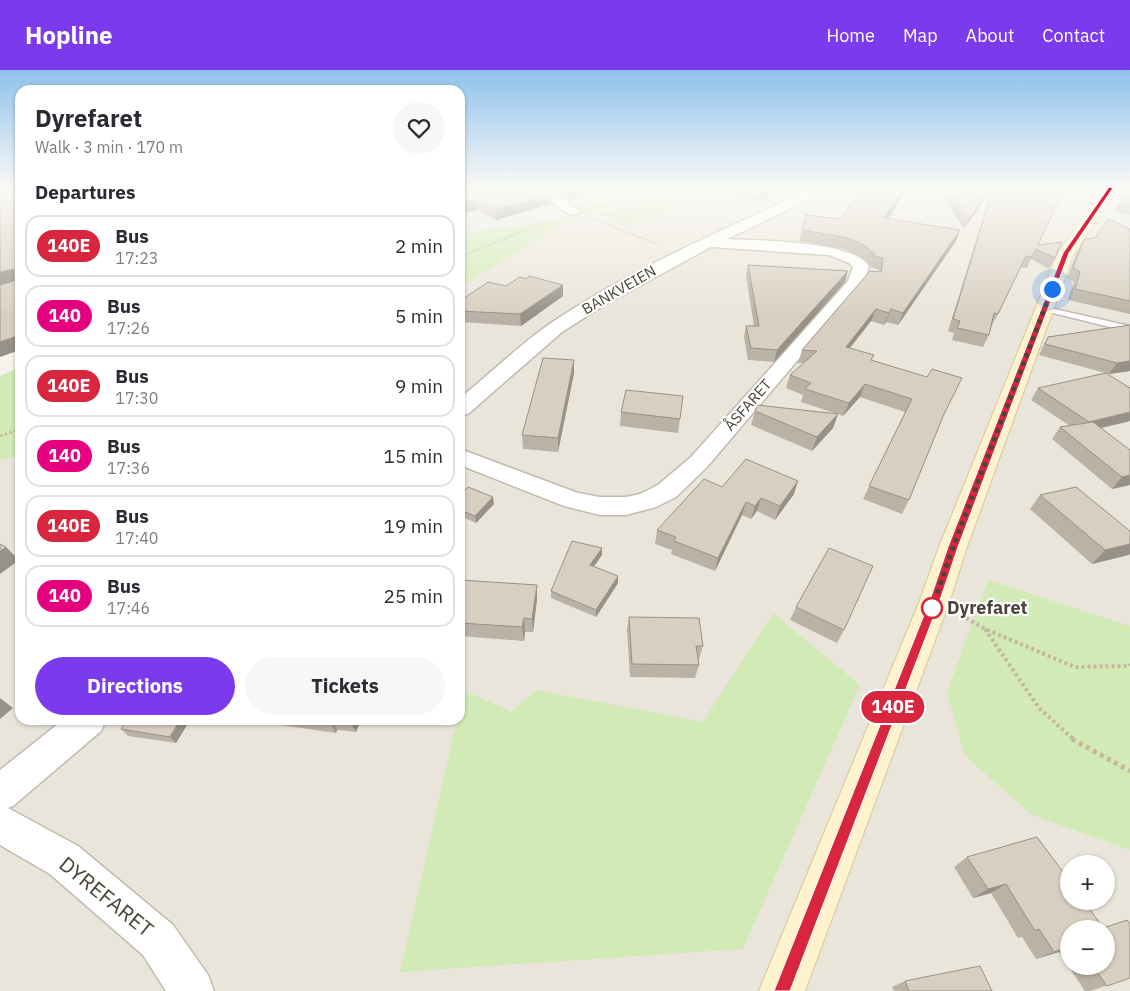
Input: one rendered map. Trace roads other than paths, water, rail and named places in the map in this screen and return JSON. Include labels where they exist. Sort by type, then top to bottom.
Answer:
[{"type":"street","name":"BANKVEIEN","points":[[465,405],[556,328],[600,300],[683,254],[732,231]]},
{"type":"street","points":[[782,991],[935,600],[953,547],[1044,308],[1066,253],[1081,231]]},
{"type":"street","name":"ÅSFARET","points":[[465,458],[573,500],[600,506],[626,506],[647,501],[667,491],[699,462],[856,282],[860,273],[861,266],[854,260],[831,251],[709,242]]},
{"type":"street","points":[[0,794],[83,725]]},
{"type":"street","name":"DYREFARET","points":[[0,824],[64,860],[158,940],[192,991]]},
{"type":"lane","points":[[1044,308],[1130,329]]},
{"type":"place","name":"Dyrefaret","points":[[932,608]]}]
